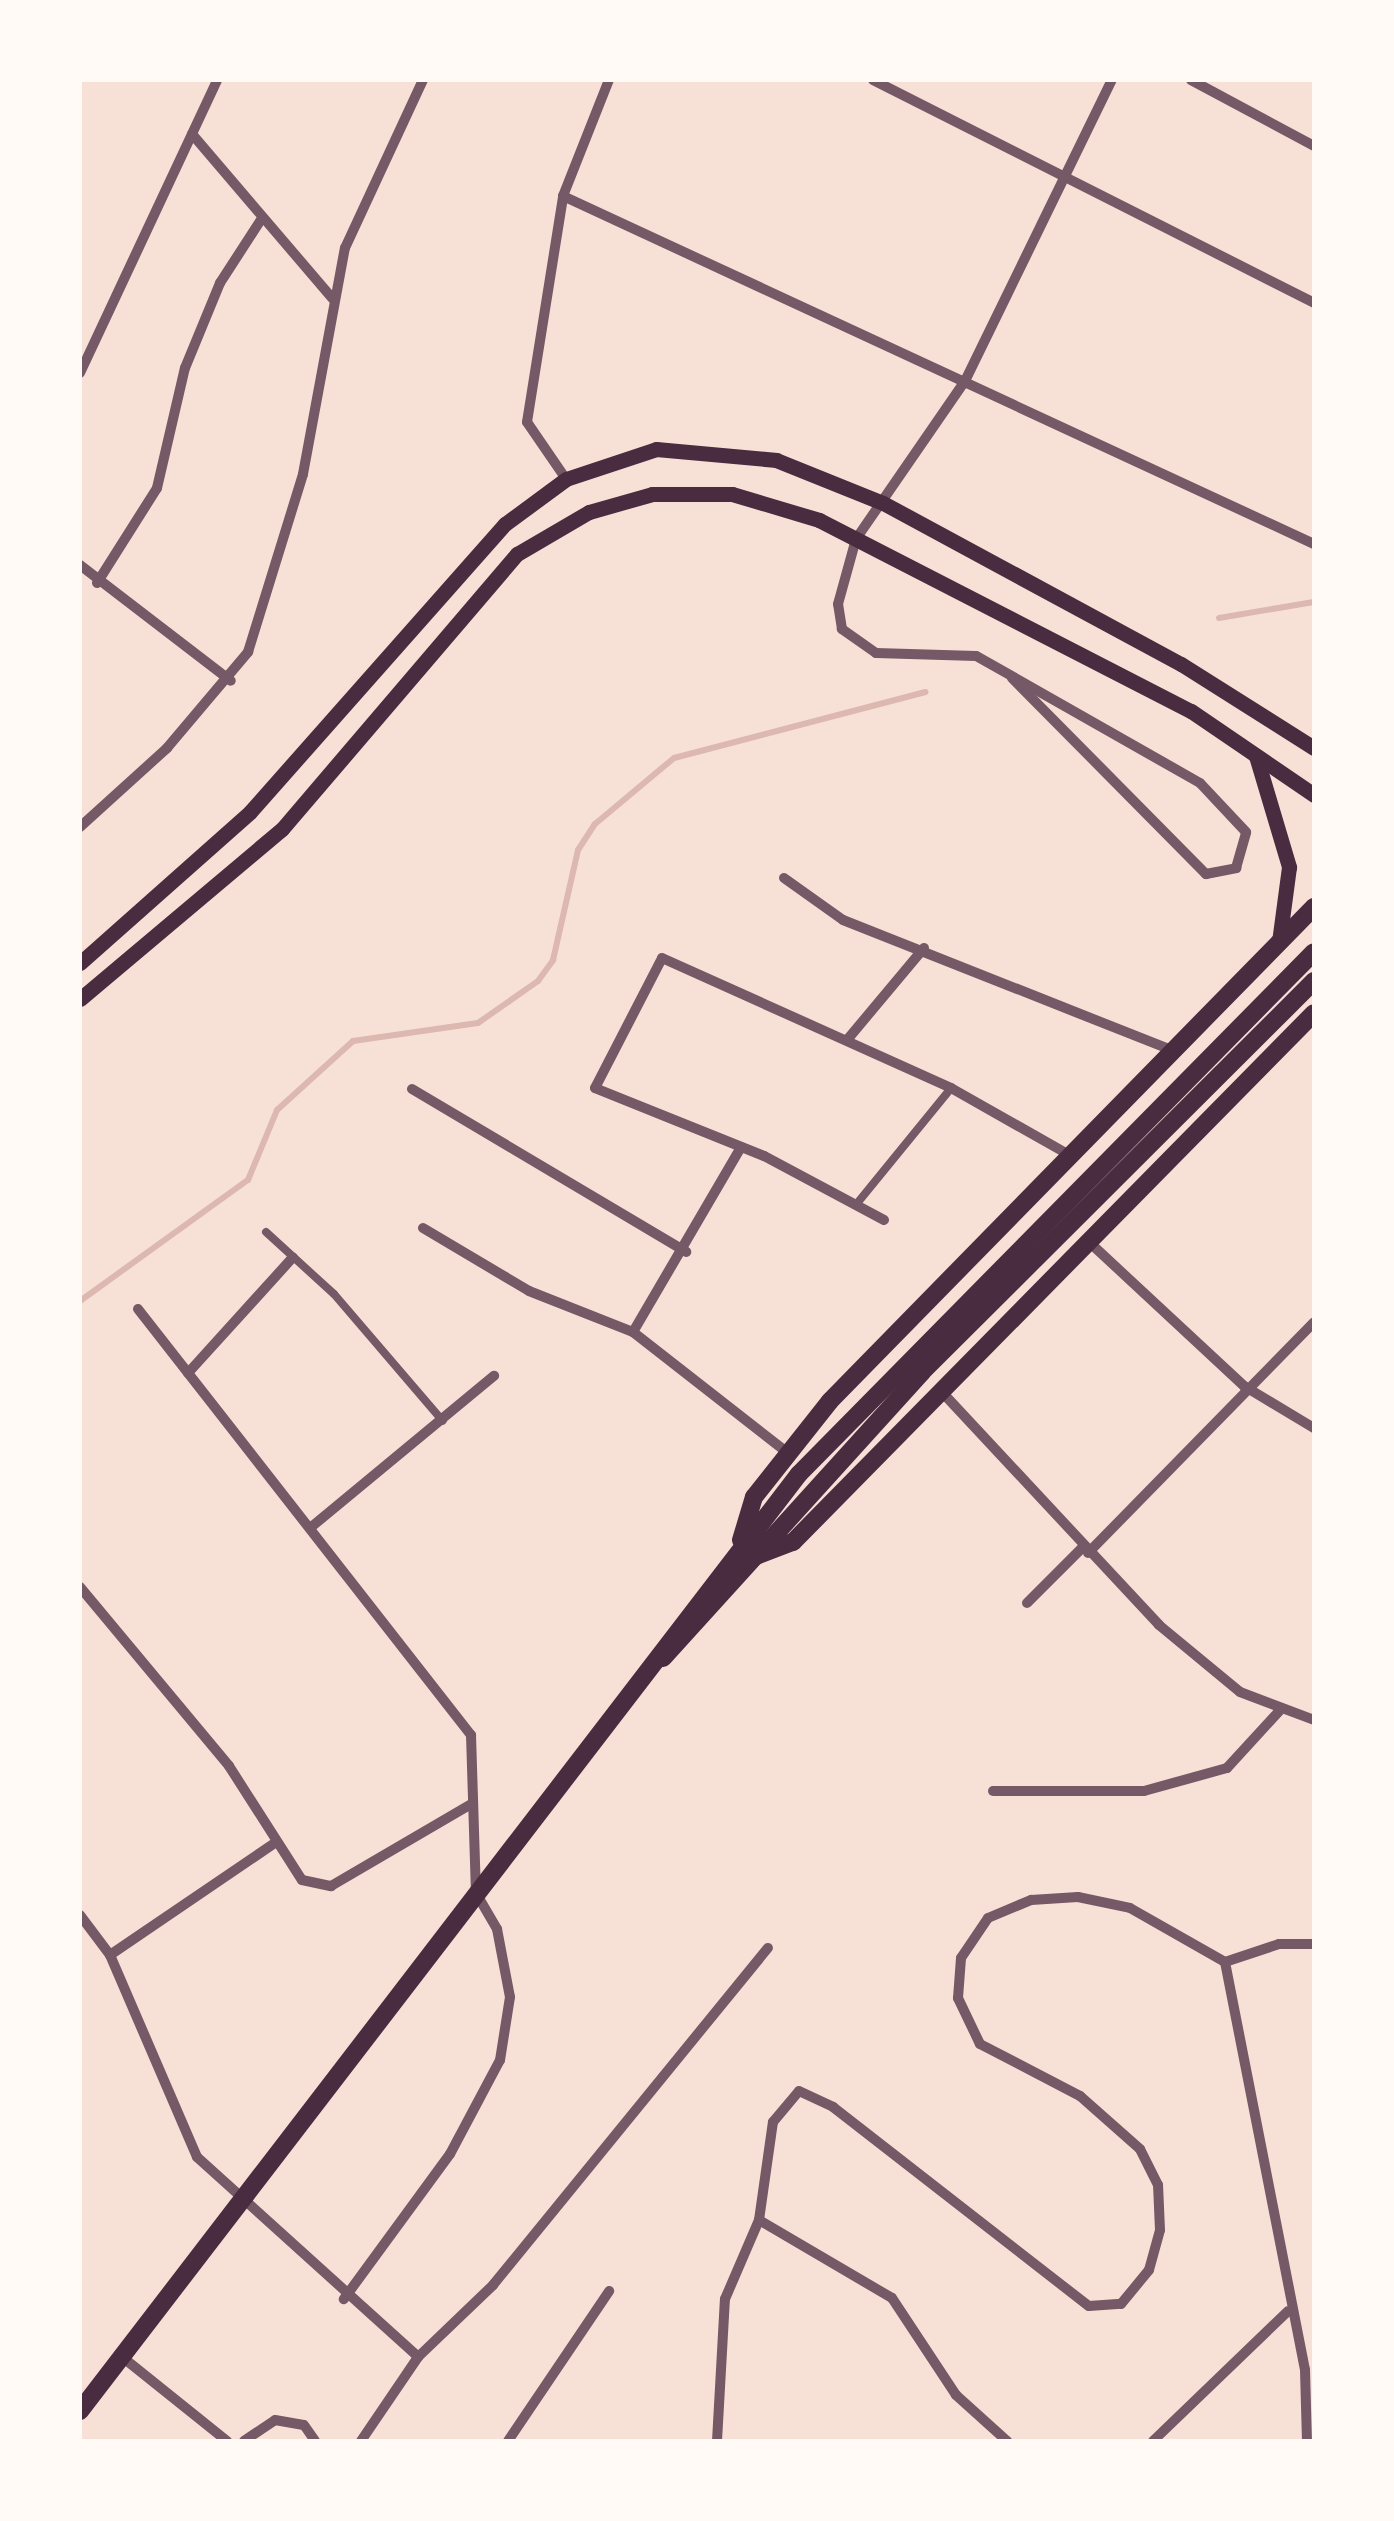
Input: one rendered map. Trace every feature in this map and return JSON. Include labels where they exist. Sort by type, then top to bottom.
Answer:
[{"type":"main road","points":[[80,963],[250,812],[339,720],[473,552],[566,479],[656,449],[713,449],[776,460],[882,502],[1312,746]]},
{"type":"main road","points":[[80,1000],[282,829],[490,584],[549,532],[652,494],[732,494],[856,539],[1192,711],[1314,795]]},
{"type":"main road","points":[[1256,756],[1289,867],[1279,942]]},
{"type":"main road","points":[[745,1553],[754,1497],[788,1453],[1066,1153],[1314,906]]},
{"type":"main road","points":[[80,2411],[644,1675],[745,1553],[1314,952]]},
{"type":"main road","points":[[1074,1207],[1314,981]]},
{"type":"main road","points":[[745,1553],[793,1542],[1314,1013]]},
{"type":"street","points":[[80,373],[217,80]]},
{"type":"street","points":[[80,827],[231,682],[302,474],[332,298],[423,80]]},
{"type":"street","points":[[566,479],[527,422],[564,196],[609,80]]},
{"type":"street","points":[[873,80],[1066,174],[1314,303]]},
{"type":"street","points":[[1012,678],[1206,874],[1236,868],[1246,832],[1214,793],[1012,678],[948,649],[859,645],[842,629],[838,604],[856,539],[965,380],[1112,80]]},
{"type":"street","points":[[1191,80],[1314,146]]},
{"type":"street","points":[[192,134],[332,298]]},
{"type":"street","points":[[564,196],[1314,544]]},
{"type":"street","points":[[97,583],[157,488],[185,368],[220,283],[262,218]]},
{"type":"street","points":[[80,565],[97,583],[231,682]]},
{"type":"street","points":[[784,878],[843,920],[924,948],[1169,1049]]},
{"type":"street","points":[[847,1040],[924,948]]},
{"type":"street","points":[[884,1220],[859,1201],[593,1085],[669,956],[951,1088],[1066,1153]]},
{"type":"street","points":[[859,1201],[951,1088]]},
{"type":"street","points":[[412,1089],[686,1252]]},
{"type":"street","points":[[633,1332],[686,1252],[741,1147]]},
{"type":"street","points":[[423,1228],[529,1290],[633,1332],[788,1453]]},
{"type":"street","points":[[266,1232],[443,1421]]},
{"type":"street","points":[[1088,1241],[1244,1386],[1314,1428]]},
{"type":"street","points":[[188,1373],[293,1257]]},
{"type":"street","points":[[138,1309],[470,1735],[476,1893],[506,1960],[500,2060],[450,2154],[344,2299]]},
{"type":"street","points":[[1027,1603],[1086,1550],[1244,1386],[1314,1322]]},
{"type":"street","points":[[310,1528],[494,1376]]},
{"type":"street","points":[[941,1390],[1086,1550],[1240,1692],[1314,1720]]},
{"type":"street","points":[[80,1587],[229,1766],[274,1843],[302,1880],[330,1886],[473,1803]]},
{"type":"street","points":[[993,1791],[1144,1792],[1194,1778],[1227,1768],[1282,1708]]},
{"type":"street","points":[[110,1955],[274,1843]]},
{"type":"street","points":[[724,2439],[715,2374],[725,2300],[759,2220],[772,2122],[798,2091],[834,2108],[1089,2306],[1121,2304],[1149,2270],[1160,2230],[1158,2185],[1140,2149],[1080,2096],[980,2044],[958,1998],[960,1958],[988,1918],[1031,1900],[1078,1897],[1130,1908],[1225,1962],[1279,1944],[1314,1944]]},
{"type":"street","points":[[80,1914],[110,1955],[196,2157],[238,2203],[344,2299],[418,2357]]},
{"type":"street","points":[[361,2441],[418,2357],[493,2285],[768,1948]]},
{"type":"street","points":[[1225,1962],[1288,2312],[1305,2370],[1307,2441]]},
{"type":"street","points":[[759,2220],[892,2298],[956,2395],[1007,2441]]},
{"type":"street","points":[[508,2441],[610,2291]]},
{"type":"street","points":[[1154,2441],[1288,2312]]},
{"type":"street","points":[[121,2356],[227,2441]]},
{"type":"street","points":[[244,2441],[275,2420],[304,2426],[315,2441]]},
{"type":"waterway","points":[[1219,618],[1314,602]]},
{"type":"waterway","points":[[80,1301],[248,1180],[277,1110],[353,1041],[478,1023],[538,981],[553,960],[578,850],[595,824],[674,758],[925,692]]}]
